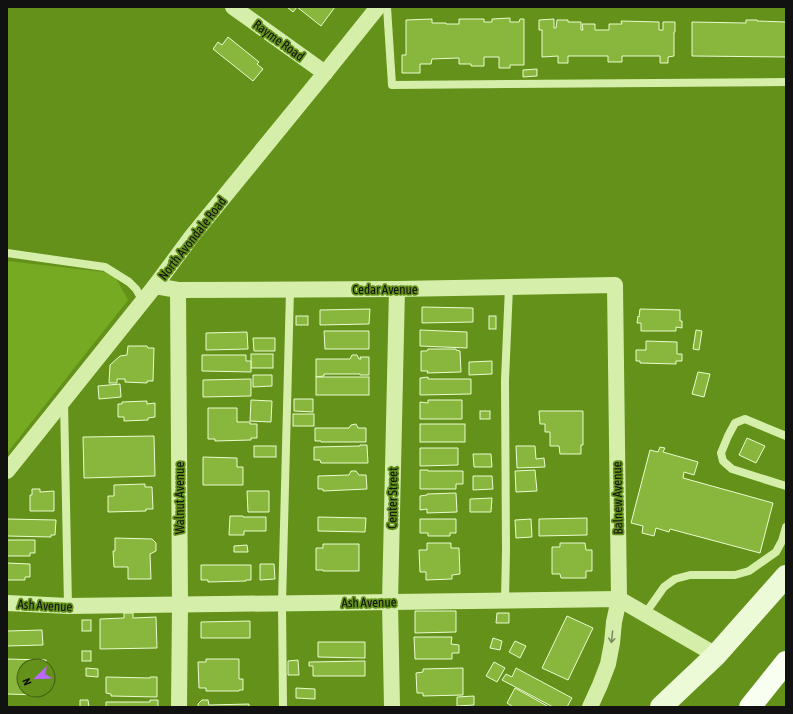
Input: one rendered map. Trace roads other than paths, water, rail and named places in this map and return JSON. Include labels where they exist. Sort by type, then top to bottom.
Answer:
[{"type":"main road","points":[[750,707],[786,662]]},
{"type":"street","name":"Rayme Road","points":[[233,7],[325,73]]},
{"type":"street","name":"North Avondale Road","points":[[7,471],[155,286],[192,236],[378,7]]},
{"type":"street","name":"Cedar Avenue","points":[[155,286],[178,290],[290,290],[615,285]]},
{"type":"street","name":"Balnew Avenue","points":[[590,707],[608,664],[619,599],[615,285]]},
{"type":"street","name":"Center Street","points":[[392,707],[390,602],[396,289]]},
{"type":"street","name":"Walnut Avenue","points":[[178,290],[180,605],[179,707]]},
{"type":"street","points":[[661,707],[716,655],[786,576]]},
{"type":"street","name":"Ash Avenue","points":[[7,602],[68,606],[619,599]]},
{"type":"street","points":[[619,599],[716,655]]},
{"type":"lane","points":[[387,7],[392,85],[786,82]]},
{"type":"lane","points":[[7,253],[105,267],[129,282],[136,289],[143,301]]},
{"type":"lane","points":[[505,600],[505,380],[509,287]]},
{"type":"lane","points":[[283,707],[282,604],[290,290]]},
{"type":"lane","points":[[64,400],[68,606]]},
{"type":"lane","points":[[786,436],[745,419],[734,423],[721,453],[723,461],[732,469],[786,486]]},
{"type":"lane","points":[[645,614],[664,587],[675,579],[690,575],[735,575],[749,571],[776,552],[782,541],[786,527]]}]
